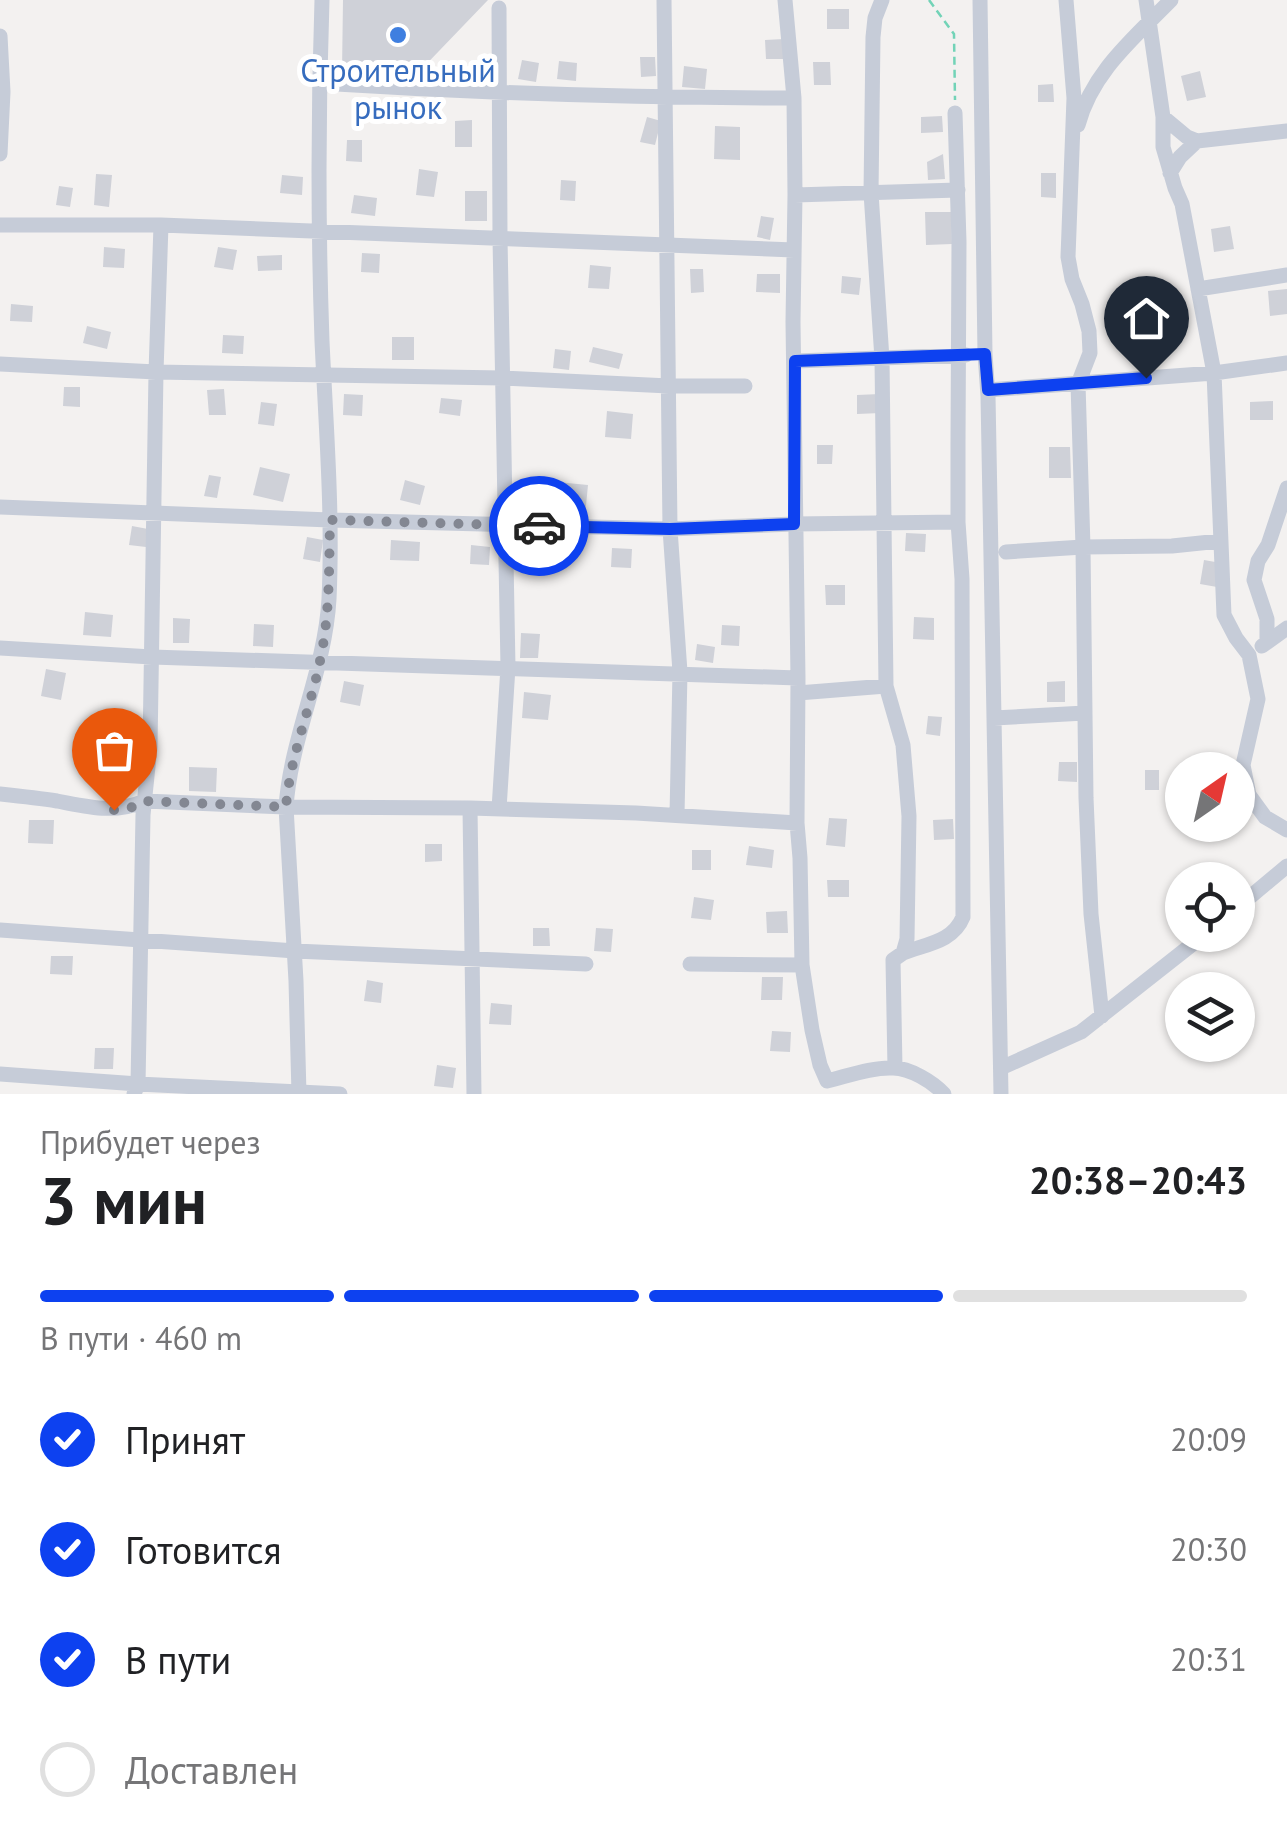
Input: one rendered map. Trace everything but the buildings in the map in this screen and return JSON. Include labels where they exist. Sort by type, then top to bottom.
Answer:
[{"type":"street","points":[[299,1093],[286,807],[288,780],[320,661],[329,602],[330,520],[318,231],[322,0]]},
{"type":"street","points":[[664,0],[670,529],[680,672],[678,815]]},
{"type":"street","points":[[785,0],[794,98],[794,524],[802,965],[812,1030],[828,1081],[895,1068],[922,1078],[944,1094]]},
{"type":"street","points":[[882,0],[873,37],[871,192],[882,358],[886,686],[902,744],[909,816],[908,939],[902,953]]},
{"type":"street","points":[[980,0],[1001,1094]]},
{"type":"street","points":[[1146,0],[1164,147],[1182,204],[1214,372],[1224,615],[1249,655],[1258,699],[1243,765],[1249,795],[1265,817],[1287,830]]},
{"type":"street","points":[[1071,153],[1082,112],[1095,84],[1110,62],[1170,0]]},
{"type":"street","points":[[1069,1],[1074,98],[1068,256],[1088,330],[1090,353],[1078,384],[1091,914],[1102,1016]]},
{"type":"street","points":[[498,8],[508,667],[499,808]]},
{"type":"street","points":[[0,36],[0,154]]},
{"type":"street","points":[[319,82],[665,98],[794,98]]},
{"type":"street","points":[[895,1068],[893,960],[902,953],[947,938],[958,930],[963,917],[955,112]]},
{"type":"street","points":[[1162,116],[1197,141],[1287,131]]},
{"type":"street","points":[[1170,173],[1180,156],[1197,141]]},
{"type":"street","points":[[795,195],[958,190]]},
{"type":"street","points":[[0,225],[160,225],[794,250]]},
{"type":"street","points":[[136,1089],[143,816],[150,747],[160,225]]},
{"type":"street","points":[[1198,289],[1287,275]]},
{"type":"street","points":[[795,361],[985,354]]},
{"type":"street","points":[[988,390],[1287,363]]},
{"type":"street","points":[[0,364],[156,372],[744,386]]},
{"type":"street","points":[[1267,642],[1267,619],[1254,580],[1287,488]]},
{"type":"street","points":[[0,507],[670,529],[958,522]]},
{"type":"street","points":[[1006,552],[1172,546],[1220,540]]},
{"type":"street","points":[[1249,655],[1287,628]]},
{"type":"street","points":[[0,648],[152,657],[680,672],[798,685],[886,686]]},
{"type":"street","points":[[994,718],[1085,714]]},
{"type":"street","points":[[0,794],[114,810],[145,801],[286,807],[499,808],[797,823]]},
{"type":"street","points":[[470,808],[474,1094]]},
{"type":"street","points":[[1255,893],[1287,866]]},
{"type":"street","points":[[0,930],[295,951],[586,964]]},
{"type":"street","points":[[1001,1068],[1081,1032],[1183,952]]},
{"type":"street","points":[[690,964],[802,965]]},
{"type":"street","points":[[0,1074],[136,1089],[340,1094]]},
{"type":"path","points":[[929,0],[954,34],[955,112]]},
{"type":"way so far","points":[[114,810],[145,801],[286,807],[288,780],[320,661],[329,602],[330,520],[539,526]]},
{"type":"place","name":"Строительный рынок","points":[[398,35]]},
{"type":"route","points":[[539,526],[670,529],[794,524],[795,361],[985,354],[988,390],[1146,378]]}]
